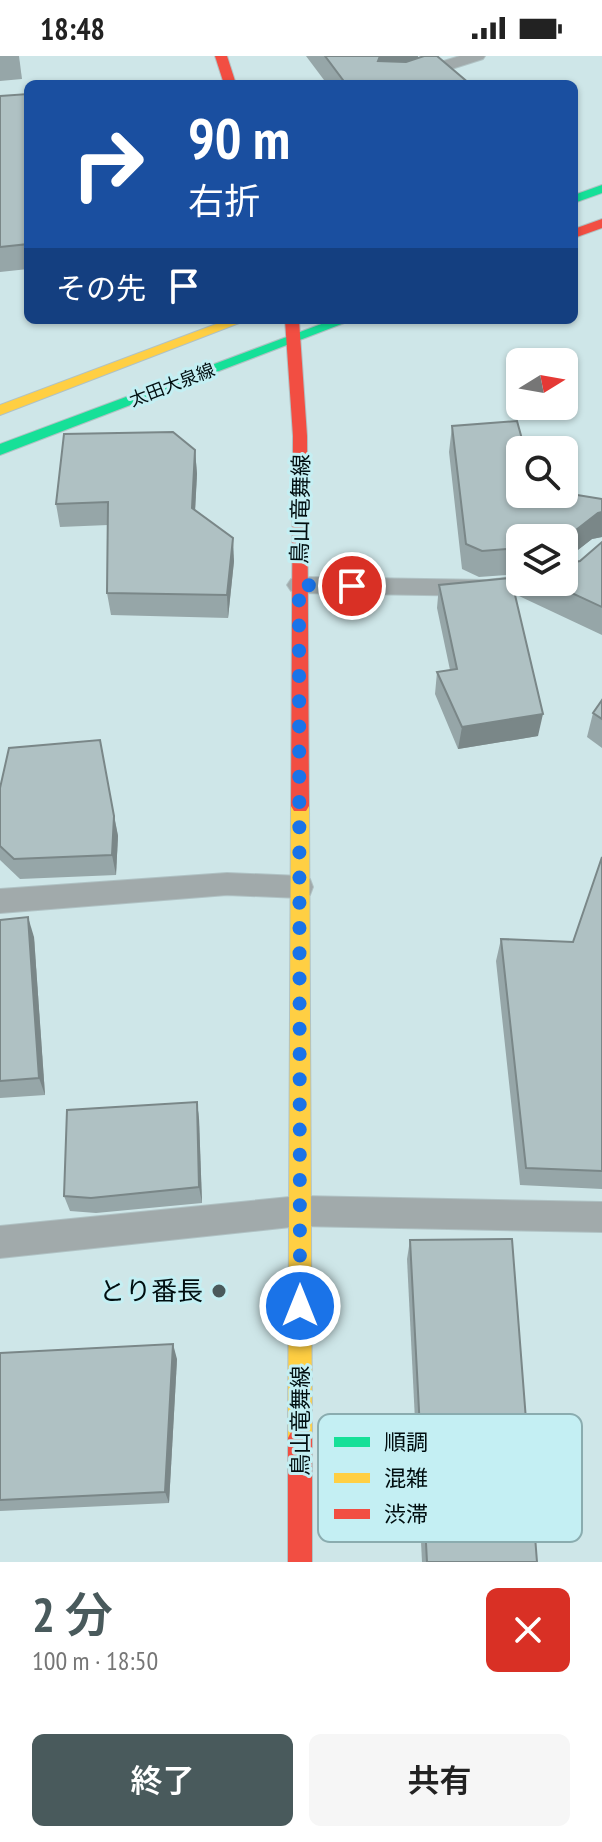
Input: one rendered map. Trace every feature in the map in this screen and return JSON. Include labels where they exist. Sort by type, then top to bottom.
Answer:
[{"type":"main road","points":[[221,56],[229,80]]},
{"type":"main road","points":[[578,198],[602,189]]},
{"type":"main road","points":[[578,232],[602,223]]},
{"type":"main road","name":"太田大泉線","points":[[0,410],[229,324]]},
{"type":"main road","name":"鳥山竜舞線","points":[[292,324],[300,395],[300,1562]]},
{"type":"main road","name":"太田大泉線","points":[[0,450],[334,324]]},
{"type":"lane","points":[[400,80],[477,56]]},
{"type":"lane","points":[[299,585],[506,586]]},
{"type":"lane","points":[[0,901],[227,884],[300,887]]},
{"type":"lane","points":[[0,1242],[300,1211],[602,1217]]},
{"type":"building","points":[[325,56],[380,56],[378,61],[406,62],[424,56],[437,56],[465,80],[343,80]]},
{"type":"building","points":[[24,94],[24,244],[0,247],[0,96]]},
{"type":"building","points":[[517,421],[521,436],[506,436],[506,508],[578,508],[578,495],[602,499],[602,512],[578,528],[578,524],[506,524],[506,549],[482,551],[466,544],[452,426]]},
{"type":"building","points":[[173,432],[195,450],[192,508],[233,538],[227,595],[107,593],[108,502],[56,504],[64,434]]},
{"type":"building","points":[[602,542],[602,607],[578,596],[580,561]]},
{"type":"building","points":[[506,578],[506,596],[515,596],[543,714],[462,727],[437,672],[457,669],[439,585]]},
{"type":"building","points":[[602,700],[602,719],[593,713]]},
{"type":"building","points":[[100,740],[114,816],[112,855],[14,859],[0,846],[0,788],[9,748]]},
{"type":"building","points":[[602,857],[602,1171],[526,1168],[501,939],[573,942]]},
{"type":"building","points":[[28,917],[39,1078],[0,1081],[0,920]]},
{"type":"building","points":[[197,1102],[199,1187],[91,1198],[64,1196],[67,1110]]},
{"type":"building","points":[[512,1239],[526,1414],[419,1414],[410,1240]]},
{"type":"building","points":[[173,1344],[165,1492],[0,1500],[0,1353]]},
{"type":"building","points":[[426,1542],[535,1542],[537,1562],[427,1562]]},
{"type":"traffic: fast","points":[[578,198],[602,189]]},
{"type":"traffic: fast","points":[[0,450],[334,324]]},
{"type":"traffic: slow","points":[[0,410],[229,324]]},
{"type":"traffic: slow","points":[[300,806],[300,1438]]},
{"type":"traffic: jam","points":[[221,56],[229,80]]},
{"type":"traffic: jam","points":[[578,232],[602,223]]},
{"type":"traffic: jam","points":[[292,324],[300,436],[300,806]]},
{"type":"traffic: jam","points":[[300,1438],[300,1562]]},
{"type":"place","name":"とり番長","points":[[219,1291]]},
{"type":"route","points":[[300,1306],[299,585],[352,586]]}]
